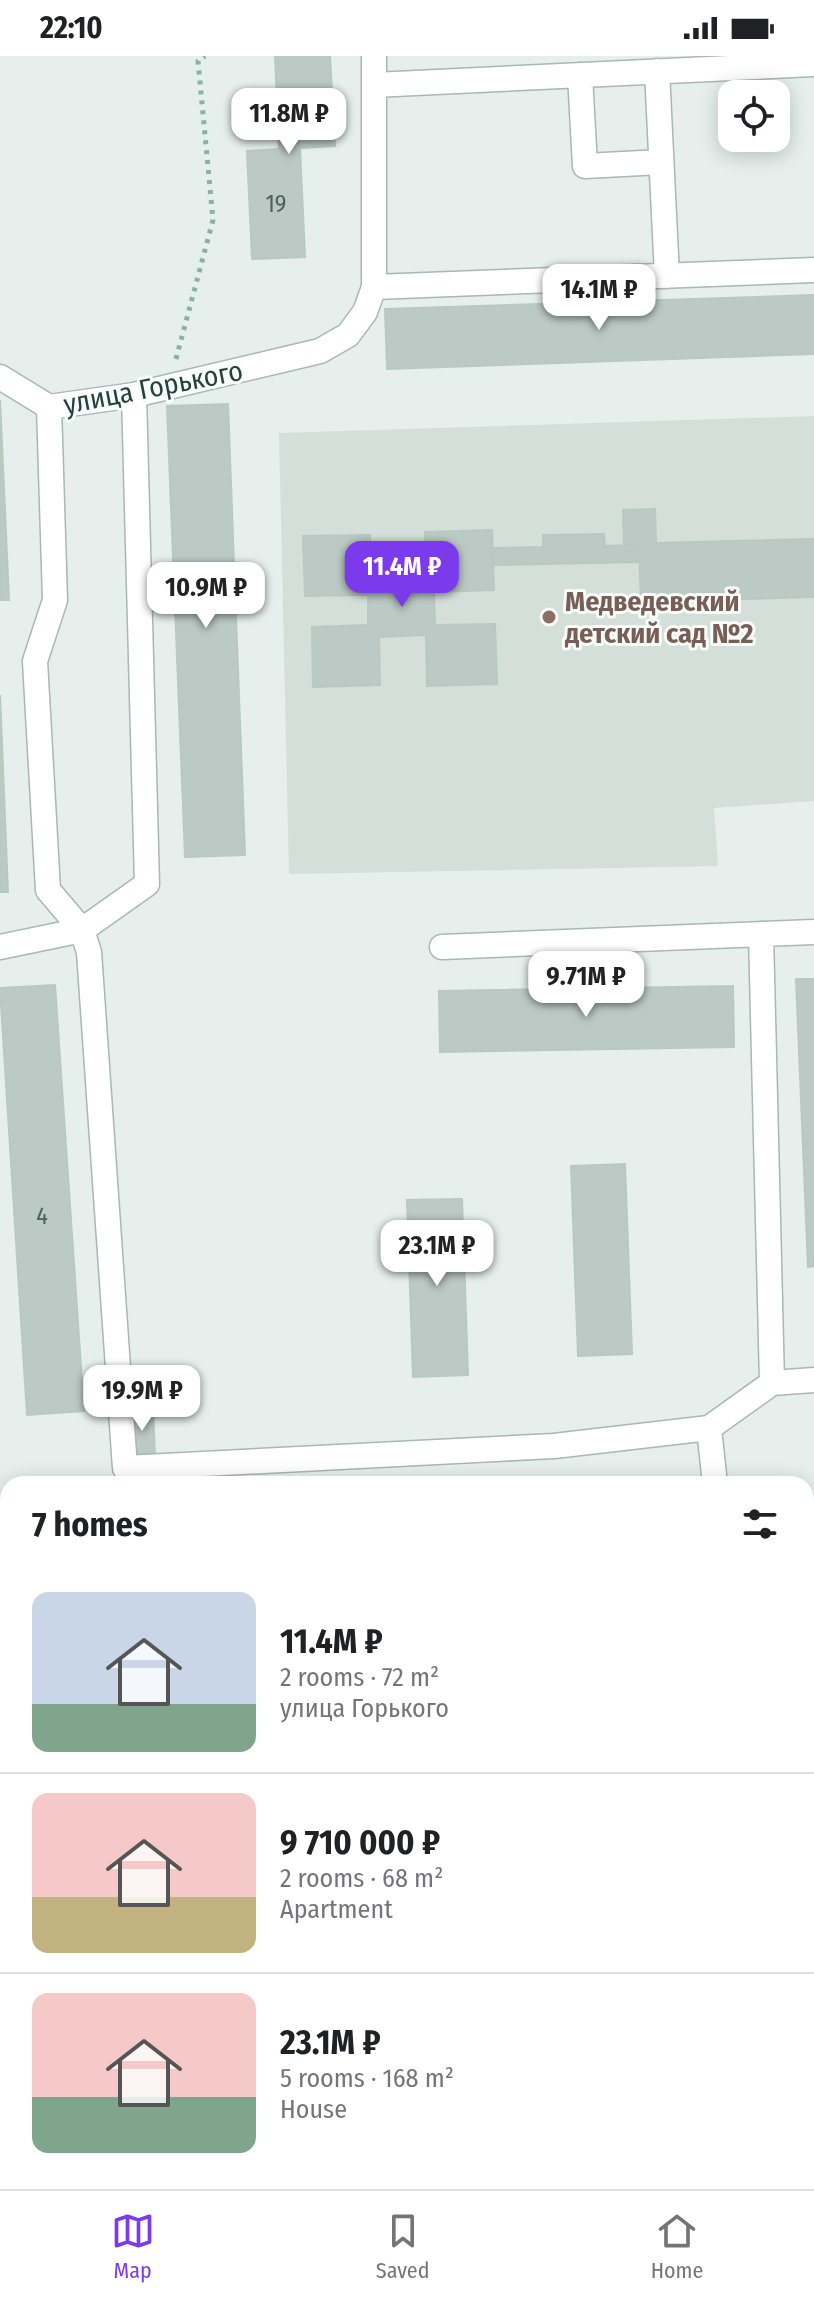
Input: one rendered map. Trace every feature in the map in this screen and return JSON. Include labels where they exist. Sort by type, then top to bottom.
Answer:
[{"type":"street","name":"улица Горького","points":[[82,930],[48,890],[47,875],[35,661],[55,600],[49,407],[134,395],[320,351],[348,335],[365,312],[374,287],[374,56]]},
{"type":"street","points":[[374,85],[814,64]]},
{"type":"street","points":[[657,71],[667,276]]},
{"type":"street","points":[[580,75],[585,166],[661,162]]},
{"type":"street","points":[[374,287],[814,270]]},
{"type":"street","points":[[0,377],[49,407]]},
{"type":"street","points":[[0,947],[82,930],[147,884],[134,395]]},
{"type":"street","points":[[82,930],[89,952],[125,1468],[554,1446],[709,1428],[772,1383],[814,1380]]},
{"type":"street","points":[[442,947],[814,932]]},
{"type":"street","points":[[761,934],[772,1383]]},
{"type":"street","points":[[709,1428],[714,1476]]},
{"type":"path","points":[[169,387],[213,220],[198,61],[205,56]]},
{"type":"shaded area","name":"Медведевский детский сад №2","points":[[814,416],[814,801],[714,808],[718,866],[289,874],[279,433]]},
{"type":"building","points":[[275,56],[330,56],[335,146],[300,148],[305,257],[252,259],[247,151],[279,149]]},
{"type":"building","points":[[814,295],[814,354],[387,369],[385,309]]},
{"type":"building","points":[[0,400],[9,600],[0,600]]},
{"type":"building","points":[[228,404],[245,855],[185,857],[167,406]]},
{"type":"building","points":[[655,509],[656,543],[814,539],[814,597],[641,602],[639,545],[624,546],[623,510]]},
{"type":"building","points":[[492,530],[494,590],[434,592],[435,625],[495,624],[497,684],[427,686],[426,635],[379,637],[380,685],[313,687],[312,627],[368,625],[368,595],[305,596],[303,536],[370,535],[371,577],[426,576],[425,532]]},
{"type":"building","points":[[604,534],[605,546],[639,545],[640,562],[493,565],[492,548],[543,547],[543,535]]},
{"type":"building","points":[[0,695],[8,892],[0,892]]},
{"type":"building","points":[[796,979],[814,979],[814,1266],[808,1267]]},
{"type":"building","points":[[55,985],[84,1411],[27,1415],[0,988]]},
{"type":"building","points":[[733,986],[734,1047],[440,1052],[439,991]]},
{"type":"building","points":[[625,1164],[632,1354],[578,1356],[571,1166]]},
{"type":"building","points":[[462,1199],[468,1375],[413,1377],[407,1200]]},
{"type":"building","points":[[153,1408],[155,1457],[130,1458],[128,1409]]},
{"type":"place","name":"Медведевский детский сад №2","points":[[549,617]]}]
